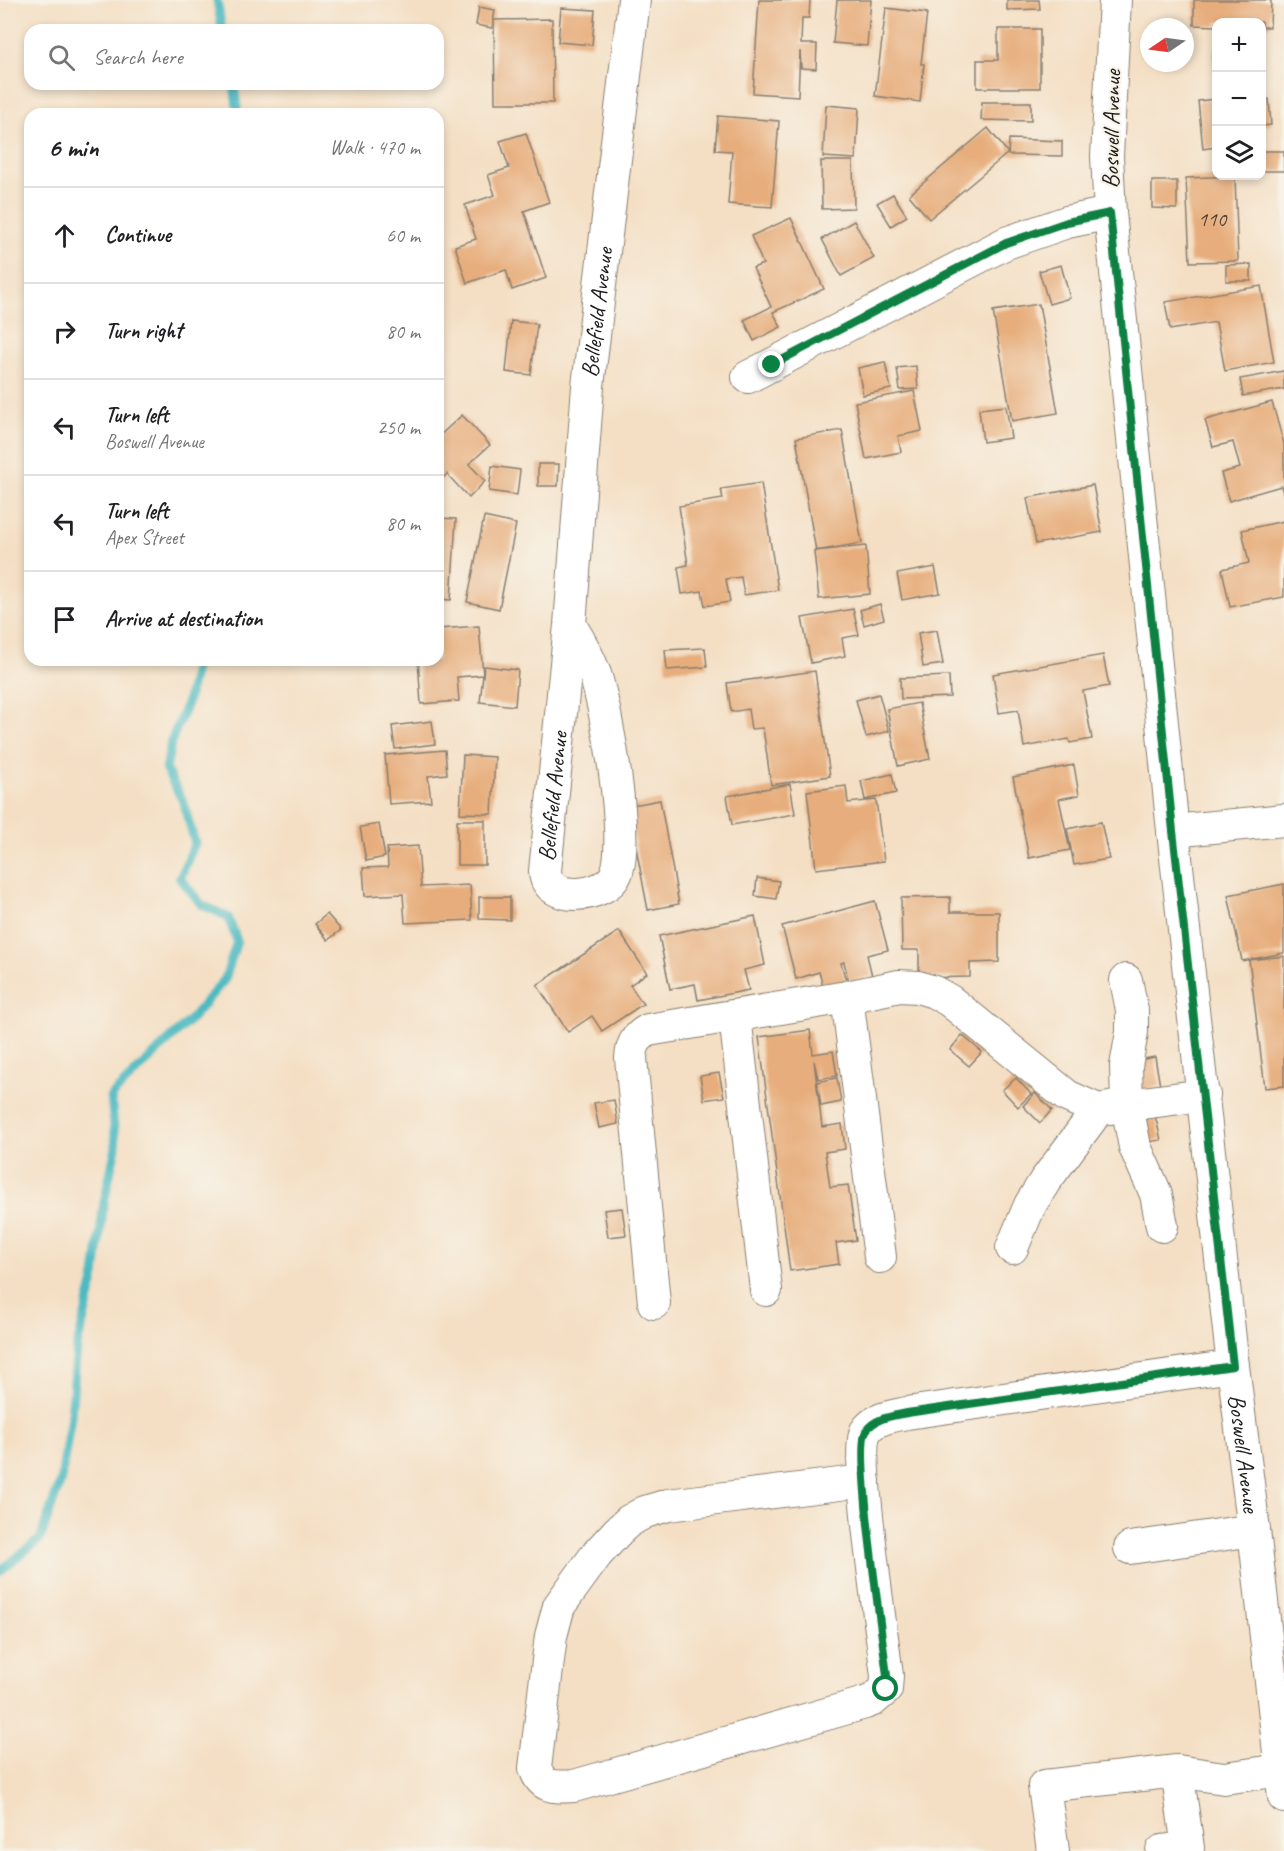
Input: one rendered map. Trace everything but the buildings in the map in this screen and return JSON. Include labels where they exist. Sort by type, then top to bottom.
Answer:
[{"type":"street","name":"Bellefield Avenue","points":[[570,626],[590,662],[602,700],[610,747],[620,860],[616,874],[606,886],[596,890],[564,894],[545,879],[545,871],[570,626],[588,386],[634,0]]},
{"type":"street","name":"Boswell Avenue","points":[[1115,0],[1107,156],[1110,213],[1173,831],[1233,1366],[1283,1783]]},
{"type":"street","points":[[748,377],[1006,243],[1067,222],[1110,213]]},
{"type":"street","points":[[1173,831],[1284,820]]},
{"type":"street","points":[[1012,1248],[1030,1206],[1045,1181],[1113,1107],[1126,1066],[1132,1032],[1132,1010],[1126,980]]},
{"type":"street","points":[[654,1303],[632,1058],[632,1047],[638,1036],[648,1030],[848,997],[899,986],[918,987],[934,992],[950,1001],[1067,1096],[1113,1107],[1204,1095]]},
{"type":"street","points":[[848,997],[880,1257]]},
{"type":"street","points":[[735,1016],[766,1290]]},
{"type":"street","points":[[1113,1107],[1135,1147],[1156,1194],[1162,1226]]},
{"type":"street","points":[[864,1481],[668,1504],[645,1512],[629,1521],[597,1554],[559,1606],[551,1636],[535,1768],[538,1778],[556,1787],[574,1786],[865,1703],[886,1689],[887,1676],[864,1481],[863,1438],[867,1429],[875,1422],[891,1416],[1233,1366]]},
{"type":"street","points":[[1130,1548],[1254,1530]]},
{"type":"street","points":[[1053,1851],[1044,1786],[1177,1771],[1283,1783]]},
{"type":"street","points":[[1162,1851],[1188,1848],[1177,1771]]},
{"type":"waterway","points":[[217,0],[221,24]]},
{"type":"waterway","points":[[235,90],[237,108]]},
{"type":"waterway","points":[[0,1571],[40,1539],[61,1480],[71,1416],[77,1346],[95,1276],[104,1202],[116,1147],[111,1096],[192,1018],[225,979],[237,941],[228,917],[201,904],[180,878],[195,843],[183,801],[166,770],[171,742],[187,703],[196,666]]},
{"type":"route","points":[[772,365],[1006,243],[1067,222],[1110,213],[1173,831],[1233,1366],[907,1413],[875,1422],[867,1429],[863,1438],[864,1481],[887,1676],[886,1689]]}]
